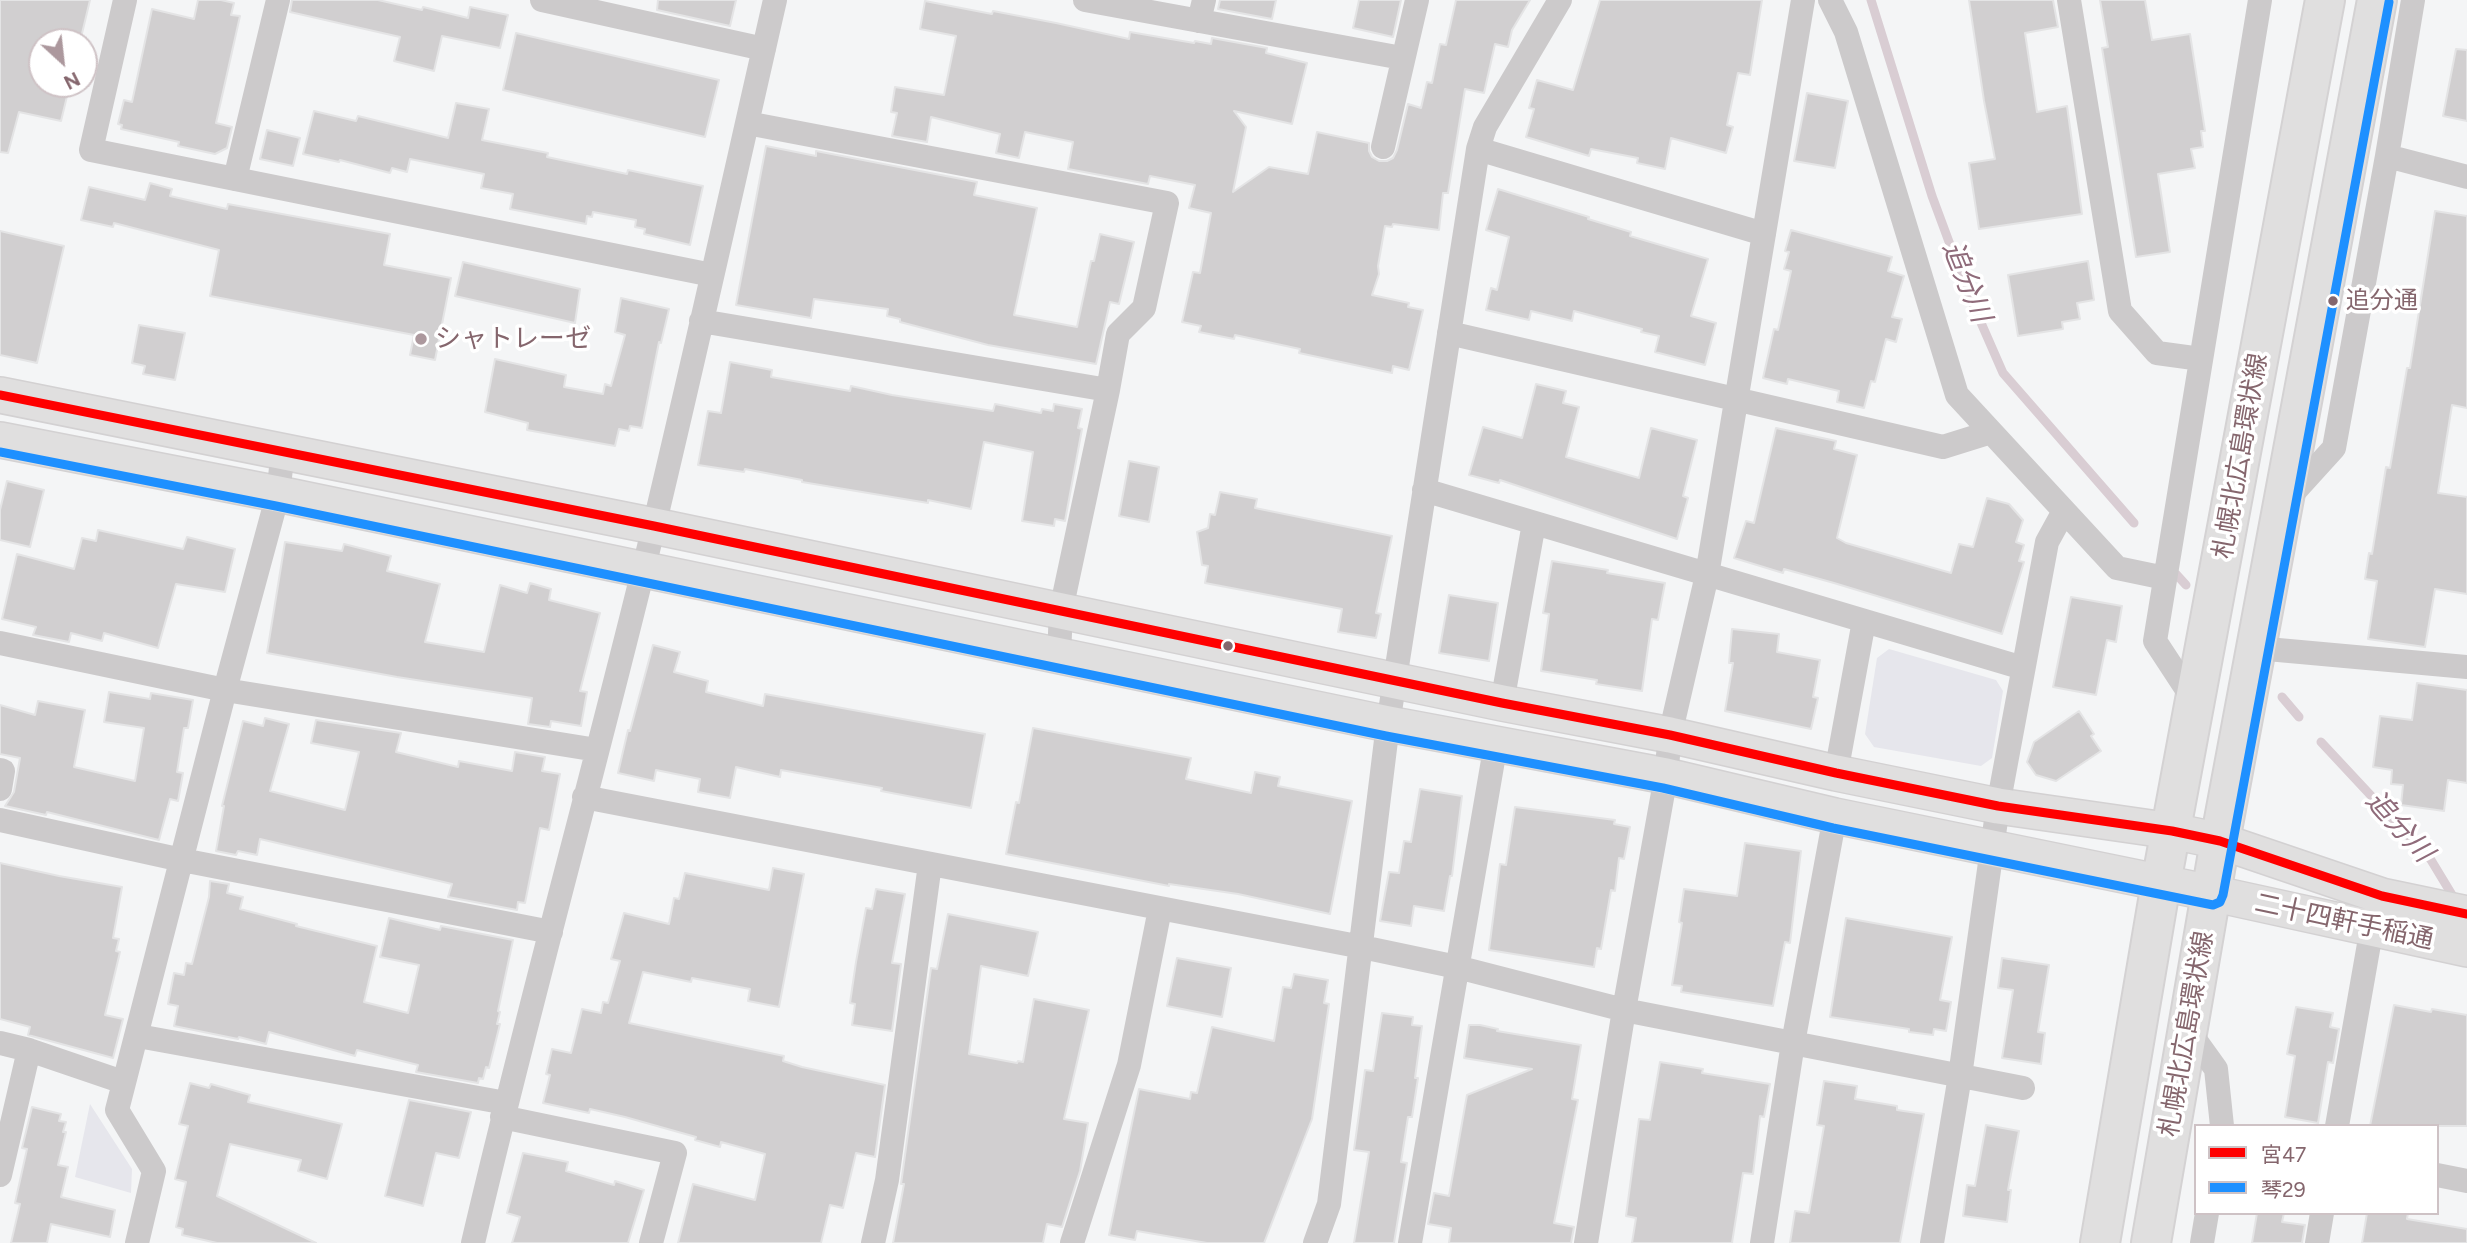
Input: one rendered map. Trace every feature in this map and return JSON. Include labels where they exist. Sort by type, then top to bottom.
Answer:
[{"type":"main road","name":"札幌北広島環状線","points":[[2100,1243],[2161,883],[2325,0]]},
{"type":"main road","name":"札幌北広島環状線","points":[[2151,1243],[2220,841],[2377,0]]},
{"type":"street","points":[[125,0],[91,150],[712,275]]},
{"type":"street","points":[[235,179],[278,0]]},
{"type":"street","points":[[542,0],[764,48]]},
{"type":"street","points":[[473,1243],[504,1110],[654,526],[775,0]]},
{"type":"street","points":[[1085,0],[1202,10],[1402,58]]},
{"type":"street","points":[[1383,148],[1416,0]]},
{"type":"street","points":[[1315,1243],[1329,1204],[1394,680],[1478,149],[1485,128],[1560,0]]},
{"type":"street","points":[[1586,1243],[1670,735],[1707,575],[1803,0]]},
{"type":"street","points":[[1830,0],[1846,32],[1957,395],[2117,568],[2165,578]]},
{"type":"street","points":[[2069,0],[2120,311],[2157,353],[2201,359]]},
{"type":"street","points":[[2195,702],[2155,641],[2260,0]]},
{"type":"street","points":[[2283,503],[2334,447],[2413,0]]},
{"type":"street","points":[[747,123],[1167,203],[1144,308],[1118,334],[1061,610],[1059,656]]},
{"type":"street","points":[[1478,149],[1764,234]]},
{"type":"street","points":[[2387,156],[2467,177]]},
{"type":"street","points":[[701,321],[1108,390]]},
{"type":"street","points":[[1449,333],[1943,447],[1991,432]]},
{"type":"street","name":"二十四軒手稲通","points":[[0,395],[654,526],[1502,703],[1670,735],[1998,806],[2172,831],[2220,841],[2377,911],[2454,932]]},
{"type":"street","name":"二十四軒手稲通","points":[[0,440],[278,494],[1388,723],[1665,776],[1835,816],[2211,892],[2274,908],[2377,911],[2454,932]]},
{"type":"street","points":[[137,1243],[154,1171],[117,1110],[278,494],[283,451]]},
{"type":"street","points":[[1424,491],[2023,668]]},
{"type":"street","points":[[1932,1243],[1960,1076],[1998,806],[2047,542],[2064,511]]},
{"type":"street","points":[[1502,703],[1534,523]]},
{"type":"street","points":[[1836,773],[1864,621]]},
{"type":"street","points":[[0,643],[225,690],[597,750]]},
{"type":"street","points":[[2256,648],[2467,667]]},
{"type":"street","points":[[1410,1243],[1496,743]]},
{"type":"street","points":[[0,770],[3,771],[0,789]]},
{"type":"street","points":[[584,797],[1362,947],[1457,967],[1624,1010],[2023,1088]]},
{"type":"street","points":[[1762,1243],[1793,1043],[1835,816]]},
{"type":"street","points":[[0,820],[181,860],[551,932]]},
{"type":"street","points":[[873,1243],[887,1180],[930,863]]},
{"type":"street","points":[[1072,1243],[1129,1065],[1160,909]]},
{"type":"street","points":[[2337,1124],[2377,911]]},
{"type":"street","points":[[2188,1030],[2216,1069],[2222,1124]]},
{"type":"street","points":[[138,1035],[504,1110],[675,1153],[651,1243]]},
{"type":"street","points":[[0,1042],[123,1082]]},
{"type":"street","points":[[0,1175],[29,1050]]},
{"type":"street","points":[[2439,1175],[2467,1181]]},
{"type":"street","points":[[2202,1243],[2207,1215]]},
{"type":"street","points":[[2317,1243],[2322,1215]]},
{"type":"shaded area","points":[[1889,649],[1996,680],[2003,691],[1992,758],[1981,766],[1874,747],[1865,734],[1877,658]]},
{"type":"shaded area","points":[[90,1104],[132,1169],[131,1193],[75,1177]]},
{"type":"building","points":[[0,0],[90,0],[83,28],[28,28],[28,98],[67,98],[61,121],[19,112],[8,153],[0,152]]},
{"type":"building","points":[[198,0],[234,3],[231,15],[240,16],[216,123],[232,127],[227,148],[215,154],[178,146],[179,142],[121,129],[122,125],[118,124],[124,100],[132,102],[152,9],[194,19]]},
{"type":"building","points":[[292,0],[378,0],[468,18],[470,7],[508,15],[500,48],[442,36],[434,71],[394,61],[400,37],[290,12]]},
{"type":"building","points":[[658,0],[736,0],[730,26],[657,10]]},
{"type":"building","points":[[1220,0],[1276,0],[1272,19],[1218,9]]},
{"type":"building","points":[[1359,0],[1401,0],[1393,37],[1353,28]]},
{"type":"building","points":[[1456,0],[1530,0],[1512,30],[1508,47],[1495,44],[1484,93],[1465,89],[1448,193],[1443,193],[1439,230],[1393,224],[1392,227],[1385,226],[1379,274],[1372,295],[1409,303],[1408,307],[1423,310],[1409,370],[1393,366],[1392,373],[1299,353],[1300,349],[1235,335],[1234,339],[1199,332],[1201,326],[1182,322],[1193,272],[1200,273],[1211,213],[1189,208],[1195,185],[1150,176],[1148,184],[1068,169],[1073,142],[1025,132],[1019,158],[996,153],[1000,134],[931,117],[927,142],[892,136],[897,113],[891,112],[895,87],[944,95],[956,36],[920,29],[925,1],[992,14],[993,11],[1129,39],[1130,32],[1194,43],[1211,44],[1212,38],[1267,48],[1266,53],[1307,63],[1292,124],[1234,111],[1246,127],[1233,192],[1269,167],[1308,174],[1317,132],[1369,143],[1372,157],[1387,161],[1393,158],[1397,150],[1408,104],[1421,108],[1427,82],[1432,83],[1440,44],[1446,45]]},
{"type":"building","points":[[1600,0],[1762,0],[1750,75],[1738,73],[1727,125],[1733,127],[1726,153],[1671,138],[1665,169],[1637,163],[1638,158],[1591,149],[1589,156],[1526,137],[1534,109],[1529,108],[1537,80],[1573,90]]},
{"type":"building","points":[[1969,0],[2053,0],[2058,27],[2025,33],[2037,112],[2067,106],[2082,214],[1979,229],[1969,163],[1995,159]]},
{"type":"building","points":[[2100,0],[2145,0],[2152,40],[2190,34],[2205,131],[2201,131],[2203,147],[2191,149],[2195,168],[2158,174],[2170,252],[2136,257],[2102,48],[2108,47]]},
{"type":"building","points":[[516,33],[719,80],[705,137],[503,90]]},
{"type":"building","points":[[2456,49],[2467,50],[2467,121],[2443,116]]},
{"type":"building","points":[[1807,93],[1848,101],[1835,168],[1794,161]]},
{"type":"building","points":[[456,103],[489,109],[482,140],[548,153],[547,157],[627,174],[628,170],[703,186],[690,245],[644,234],[645,229],[635,227],[636,220],[593,212],[592,217],[587,216],[586,224],[510,209],[513,194],[481,188],[484,174],[410,159],[407,172],[392,168],[390,173],[303,154],[314,111],[356,121],[358,116],[448,138]]},
{"type":"building","points":[[267,130],[300,138],[293,166],[260,159]]},
{"type":"building","points":[[766,146],[816,156],[816,151],[977,182],[974,195],[1037,208],[1014,315],[1077,327],[1091,261],[1094,261],[1100,234],[1134,242],[1119,304],[1110,302],[1096,364],[988,345],[900,322],[900,319],[887,316],[888,309],[814,299],[811,318],[736,305]]},
{"type":"building","points":[[150,183],[172,189],[170,196],[227,209],[228,204],[390,234],[384,265],[451,278],[435,360],[410,355],[414,335],[210,296],[219,250],[114,223],[113,227],[81,220],[89,187],[145,200]]},
{"type":"building","points":[[1498,189],[1589,217],[1588,219],[1631,232],[1630,236],[1708,259],[1691,316],[1716,323],[1705,365],[1655,352],[1659,336],[1574,311],[1572,321],[1531,311],[1529,320],[1486,310],[1491,288],[1497,290],[1509,237],[1486,230]]},
{"type":"building","points":[[2435,211],[2467,216],[2467,408],[2452,405],[2438,493],[2467,497],[2467,594],[2435,589],[2425,647],[2368,639],[2377,581],[2365,579],[2369,553],[2372,554],[2386,467],[2390,468],[2407,368],[2410,368]]},
{"type":"building","points":[[1791,230],[1892,257],[1888,271],[1904,276],[1892,317],[1902,319],[1896,342],[1886,339],[1875,382],[1871,381],[1864,408],[1837,402],[1839,391],[1788,379],[1787,384],[1763,378],[1774,329],[1778,330],[1791,271],[1784,269],[1789,252],[1785,251]]},
{"type":"building","points":[[0,231],[64,246],[37,363],[0,355]]},
{"type":"building","points":[[2088,261],[2094,300],[2077,303],[2080,319],[2062,322],[2063,329],[2018,336],[2008,275]]},
{"type":"building","points":[[463,262],[580,289],[575,323],[455,296]]},
{"type":"building","points":[[621,298],[669,309],[661,343],[659,342],[642,428],[630,426],[629,431],[619,429],[615,446],[527,430],[528,423],[485,412],[495,359],[566,375],[564,387],[603,394],[605,384],[611,386],[625,335],[615,332]]},
{"type":"building","points":[[139,325],[185,333],[175,380],[143,374],[145,366],[132,363]]},
{"type":"building","points":[[730,362],[772,370],[771,377],[850,391],[851,386],[993,411],[995,404],[1041,413],[1042,409],[1053,411],[1054,404],[1082,409],[1078,428],[1082,429],[1065,521],[1055,519],[1054,526],[1022,521],[1033,452],[984,442],[971,509],[928,500],[928,503],[802,482],[745,469],[744,472],[698,465],[708,411],[721,413]]},
{"type":"building","points":[[1536,384],[1566,391],[1563,403],[1579,407],[1566,457],[1639,478],[1651,428],[1697,440],[1683,496],[1688,498],[1677,539],[1500,480],[1499,483],[1469,475],[1483,427],[1522,438]]},
{"type":"building","points":[[1776,428],[1836,441],[1834,449],[1857,455],[1837,538],[1846,543],[1951,573],[1959,544],[1973,547],[1987,498],[2009,504],[2023,520],[2016,542],[2024,545],[2019,561],[2024,562],[2002,634],[1834,583],[1784,569],[1783,573],[1734,558],[1746,521],[1754,523]]},
{"type":"building","points":[[1129,461],[1159,467],[1149,522],[1119,516]]},
{"type":"building","points":[[7,481],[44,490],[30,547],[0,540],[0,510]]},
{"type":"building","points":[[1220,492],[1257,499],[1255,508],[1392,536],[1376,613],[1381,614],[1376,638],[1338,632],[1342,609],[1205,583],[1208,566],[1202,565],[1197,532],[1208,528],[1210,514],[1215,515]]},
{"type":"building","points":[[98,530],[183,549],[187,537],[235,549],[225,592],[176,584],[158,648],[104,633],[102,641],[71,633],[69,642],[33,635],[36,627],[2,619],[17,554],[74,569],[82,538],[96,541]]},
{"type":"building","points":[[285,542],[342,551],[344,544],[391,556],[387,571],[440,584],[425,642],[484,652],[500,585],[527,593],[530,583],[551,589],[549,600],[600,613],[580,691],[587,692],[581,726],[551,721],[550,727],[528,724],[532,698],[267,653]]},
{"type":"building","points":[[1552,561],[1665,583],[1658,620],[1652,619],[1642,691],[1541,671],[1549,614],[1543,613]]},
{"type":"building","points":[[1449,595],[1498,603],[1489,661],[1439,653]]},
{"type":"building","points":[[2071,597],[2122,606],[2116,642],[2107,640],[2096,695],[2053,687]]},
{"type":"building","points":[[1732,629],[1779,634],[1777,652],[1820,660],[1813,697],[1818,698],[1811,729],[1725,711],[1733,663],[1729,663]]},
{"type":"building","points":[[653,645],[680,652],[674,672],[708,681],[706,692],[763,706],[765,694],[985,734],[971,808],[881,791],[882,788],[781,770],[780,777],[736,767],[730,798],[698,792],[700,779],[656,770],[654,781],[618,773]]},
{"type":"building","points":[[2417,683],[2467,690],[2467,783],[2448,780],[2444,811],[2401,805],[2403,785],[2391,784],[2392,770],[2373,767],[2380,716],[2412,720]]},
{"type":"building","points":[[109,692],[150,699],[151,693],[193,700],[188,728],[184,728],[177,772],[183,773],[178,801],[170,799],[159,840],[47,812],[46,815],[5,806],[14,792],[20,758],[0,754],[0,705],[35,715],[38,701],[85,710],[74,767],[135,781],[144,728],[104,722]]},
{"type":"building","points":[[2079,711],[2101,751],[2056,781],[2036,775],[2027,762],[2034,742]]},
{"type":"building","points":[[265,718],[289,724],[270,791],[345,810],[359,752],[311,743],[316,720],[401,733],[396,752],[458,767],[459,761],[512,771],[515,752],[545,757],[542,771],[560,774],[549,830],[540,828],[525,903],[518,902],[517,910],[448,897],[452,884],[260,839],[257,855],[238,851],[236,855],[216,851],[222,806],[243,721],[263,726]]},
{"type":"building","points":[[1033,728],[1191,758],[1186,779],[1251,793],[1255,772],[1280,777],[1278,786],[1352,801],[1330,914],[1238,894],[1169,886],[1006,854]]},
{"type":"building","points":[[1420,789],[1462,796],[1452,876],[1444,911],[1414,906],[1411,926],[1380,921],[1389,872],[1399,873],[1404,841],[1411,842]]},
{"type":"building","points":[[1515,807],[1615,820],[1614,824],[1630,827],[1624,859],[1619,858],[1615,891],[1611,890],[1601,949],[1597,948],[1594,967],[1489,950],[1500,864],[1506,865]]},
{"type":"building","points":[[1745,843],[1801,851],[1790,943],[1785,942],[1773,1006],[1681,992],[1682,986],[1672,985],[1682,923],[1679,922],[1684,889],[1737,896]]},
{"type":"building","points":[[0,863],[122,887],[113,938],[119,939],[116,951],[120,952],[105,1015],[123,1019],[113,1058],[28,1035],[30,1027],[0,1019]]},
{"type":"building","points":[[773,868],[804,874],[779,1007],[748,1001],[750,989],[692,978],[691,982],[643,972],[629,1023],[784,1056],[783,1061],[802,1067],[885,1085],[875,1157],[856,1153],[843,1208],[830,1205],[821,1243],[678,1243],[693,1184],[755,1200],[765,1154],[721,1142],[720,1147],[695,1140],[696,1137],[625,1117],[590,1109],[589,1113],[543,1103],[550,1075],[546,1074],[552,1049],[571,1053],[582,1009],[601,1013],[603,1002],[608,1003],[620,961],[611,959],[624,913],[669,924],[674,898],[679,899],[685,873],[769,890]]},
{"type":"building","points":[[210,881],[229,884],[227,893],[243,897],[240,909],[377,946],[364,1002],[408,1013],[419,965],[380,957],[389,918],[440,930],[441,926],[513,940],[498,1011],[497,1024],[500,1024],[489,1068],[486,1067],[483,1079],[479,1078],[478,1083],[416,1072],[418,1065],[357,1050],[355,1056],[269,1032],[266,1044],[174,1026],[178,1006],[168,1004],[174,973],[184,975],[186,963],[192,964],[209,897]]},
{"type":"building","points":[[876,889],[905,894],[892,963],[901,964],[892,1031],[852,1025],[855,1004],[850,1003],[856,962],[866,908],[872,909]]},
{"type":"building","points":[[948,914],[1038,932],[1028,976],[981,966],[969,1054],[1023,1062],[1034,999],[1089,1010],[1064,1119],[1088,1123],[1080,1171],[1062,1227],[1047,1224],[1043,1243],[893,1243],[904,1184],[901,1184],[931,968],[937,969]]},
{"type":"building","points":[[1846,918],[1952,937],[1940,1000],[1951,1002],[1946,1031],[1934,1029],[1933,1035],[1830,1017]]},
{"type":"building","points":[[1177,958],[1231,968],[1222,1017],[1167,1006]]},
{"type":"building","points":[[2002,958],[2049,965],[2038,1032],[2045,1033],[2041,1064],[2002,1058],[2013,990],[1998,988]]},
{"type":"building","points":[[1294,974],[1328,980],[1324,1003],[1329,1004],[1312,1119],[1264,1243],[1207,1243],[1137,1231],[1135,1240],[1109,1235],[1139,1089],[1190,1099],[1191,1092],[1197,1093],[1212,1027],[1274,1041],[1283,987],[1291,988]]},
{"type":"building","points":[[2394,1005],[2467,1015],[2467,1126],[2370,1124]]},
{"type":"building","points":[[2296,1007],[2333,1013],[2330,1027],[2339,1029],[2333,1063],[2328,1062],[2318,1123],[2285,1117],[2295,1056],[2287,1054]]},
{"type":"building","points":[[1382,1013],[1413,1017],[1412,1025],[1422,1026],[1415,1078],[1418,1078],[1401,1162],[1407,1163],[1394,1243],[1354,1243],[1369,1152],[1354,1150],[1365,1070],[1373,1071]]},
{"type":"building","points":[[1469,1025],[1581,1045],[1572,1099],[1578,1100],[1554,1223],[1574,1227],[1571,1243],[1449,1243],[1451,1228],[1428,1224],[1434,1193],[1449,1196],[1467,1095],[1532,1069],[1464,1058]]},
{"type":"building","points":[[1660,1062],[1703,1069],[1702,1073],[1770,1084],[1764,1117],[1760,1116],[1753,1174],[1743,1173],[1732,1243],[1632,1243],[1636,1218],[1626,1216],[1639,1119],[1650,1120]]},
{"type":"building","points":[[1824,1081],[1857,1086],[1855,1099],[1924,1114],[1900,1243],[1790,1243],[1795,1211],[1809,1213],[1824,1126],[1817,1125]]},
{"type":"building","points":[[190,1083],[209,1088],[211,1084],[250,1095],[248,1102],[342,1124],[327,1179],[298,1171],[301,1160],[230,1144],[217,1196],[316,1243],[217,1243],[182,1235],[183,1229],[176,1227],[186,1182],[175,1179],[188,1126],[179,1124]]},
{"type":"building","points":[[409,1100],[471,1112],[459,1158],[436,1153],[423,1206],[385,1196]]},
{"type":"building","points":[[32,1107],[61,1114],[59,1121],[66,1122],[58,1165],[68,1167],[61,1197],[115,1210],[110,1237],[51,1224],[47,1243],[11,1243],[20,1204],[15,1203],[27,1149],[22,1148]]},
{"type":"building","points":[[1986,1125],[2019,1131],[2008,1190],[2011,1190],[2007,1222],[1963,1216],[1967,1185],[1975,1186]]},
{"type":"building","points":[[523,1153],[568,1162],[566,1171],[614,1185],[615,1181],[644,1190],[628,1243],[512,1243],[520,1217],[507,1213]]},
{"type":"building","points":[[2257,1215],[2284,1215],[2282,1222],[2305,1225],[2302,1243],[2252,1243]]},
{"type":"building","points":[[2367,1215],[2408,1215],[2407,1219],[2467,1229],[2467,1243],[2362,1243]]},
{"type":"waterway","name":"追分川","points":[[1871,0],[1932,196],[1968,293],[2003,373],[2134,523]]},
{"type":"waterway","name":"追分川","points":[[2176,574],[2186,585]]},
{"type":"waterway","name":"追分川","points":[[2282,697],[2299,717]]},
{"type":"waterway","name":"追分川","points":[[2321,742],[2431,860],[2457,903]]},
{"type":"transit line","name":"琴29","points":[[0,452],[276,506],[1386,736],[1663,788],[1833,828],[2213,905],[2220,902],[2223,895],[2389,2]]},
{"type":"transit line","name":"宮47","points":[[0,395],[654,526],[1502,703],[1670,735],[1998,806],[2172,831],[2220,841],[2382,896],[2467,914]]},
{"type":"place","name":"追分通","points":[[2333,301]]},
{"type":"place","name":"シャトレーゼ","points":[[421,339]]}]
